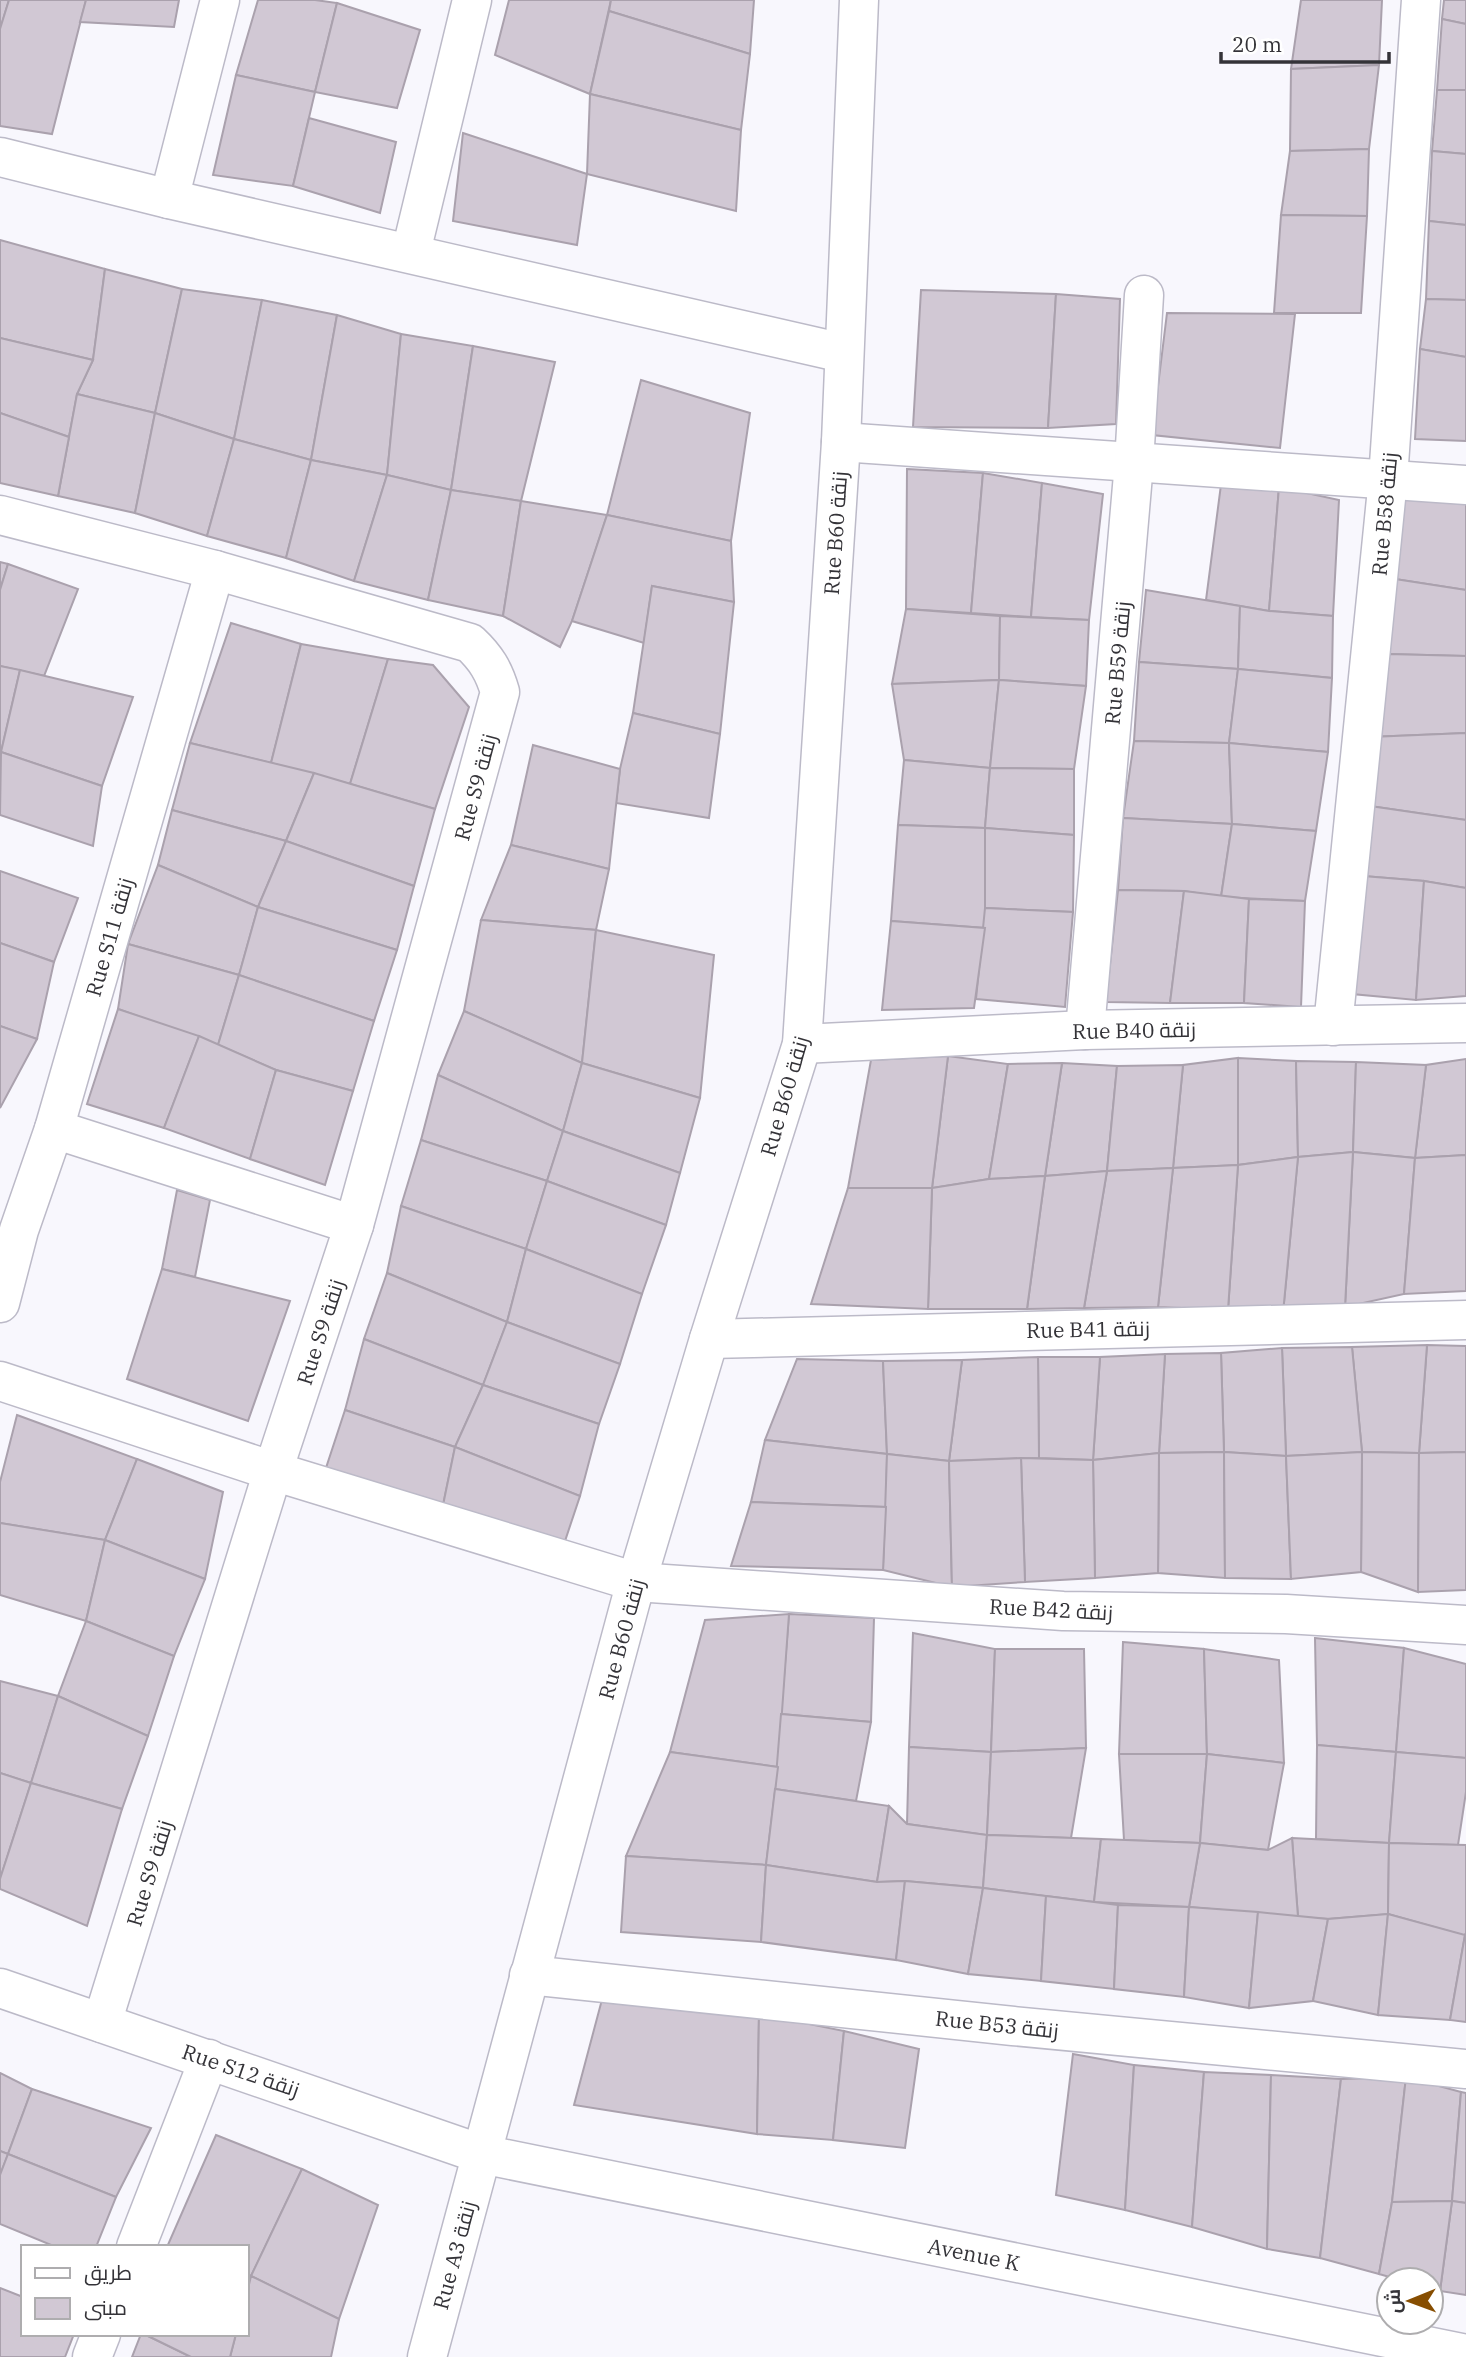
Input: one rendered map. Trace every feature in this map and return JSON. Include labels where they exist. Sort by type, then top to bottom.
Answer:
[{"type":"street","points":[[169,199],[220,0]]},
{"type":"street","points":[[411,252],[472,0]]},
{"type":"street","name":"Rue B60 زنقة","points":[[481,2154],[636,1583],[802,1044],[841,442],[859,0]]},
{"type":"street","name":"Rue B58 زنقة","points":[[1332,1027],[1388,479],[1421,0]]},
{"type":"street","points":[[0,157],[169,199],[411,252],[843,353]]},
{"type":"street","name":"Rue B59 زنقة","points":[[1084,1030],[1134,463],[1144,295]]},
{"type":"street","points":[[841,442],[1466,485]]},
{"type":"street","points":[[0,515],[215,570]]},
{"type":"street","name":"Rue S9 زنقة","points":[[102,2023],[274,1471],[354,1225],[500,692],[496,674],[485,657],[470,643],[215,570]]},
{"type":"street","name":"Rue S11 زنقة","points":[[0,1303],[10,1228],[54,1129],[215,570]]},
{"type":"street","name":"Rue B40 زنقة","points":[[802,1044],[1084,1030],[1466,1023]]},
{"type":"street","points":[[54,1129],[354,1225]]},
{"type":"street","name":"Rue B41 زنقة","points":[[709,1339],[1466,1320]]},
{"type":"street","name":"Rue B42 زنقة","points":[[0,1381],[274,1471],[636,1583],[1063,1611],[1286,1614],[1466,1625]]},
{"type":"street","name":"Rue B53 زنقة","points":[[529,1975],[1013,2026],[1466,2069]]},
{"type":"street","name":"Rue S12 زنقة","points":[[0,1988],[481,2154]]},
{"type":"street","points":[[137,2245],[209,2059]]},
{"type":"street","name":"Avenue K","points":[[481,2154],[1466,2354]]},
{"type":"street","name":"Rue A3 زنقة","points":[[426,2357],[481,2154]]},
{"type":"street","points":[[92,2357],[100,2336]]},
{"type":"building","points":[[0,0],[9,0],[0,29]]},
{"type":"building","points":[[9,0],[86,0],[52,134],[0,126],[0,29]]},
{"type":"building","points":[[86,0],[179,0],[174,27],[80,22]]},
{"type":"building","points":[[258,0],[315,0],[337,3],[315,92],[236,75]]},
{"type":"building","points":[[509,0],[611,0],[590,94],[495,55]]},
{"type":"building","points":[[611,0],[754,0],[750,54],[609,11]]},
{"type":"building","points":[[1301,0],[1382,0],[1379,65],[1291,69]]},
{"type":"building","points":[[1444,0],[1466,0],[1466,24],[1442,19]]},
{"type":"building","points":[[337,3],[420,30],[397,108],[315,92]]},
{"type":"building","points":[[609,11],[750,54],[741,130],[590,94]]},
{"type":"building","points":[[1442,19],[1466,24],[1466,90],[1437,90]]},
{"type":"building","points":[[1379,65],[1369,149],[1290,151],[1291,69]]},
{"type":"building","points":[[236,75],[315,92],[293,186],[213,175]]},
{"type":"building","points":[[1437,90],[1466,90],[1466,154],[1432,151]]},
{"type":"building","points":[[590,94],[741,130],[736,211],[587,174]]},
{"type":"building","points":[[309,118],[396,142],[380,213],[293,186]]},
{"type":"building","points":[[463,133],[587,174],[577,245],[453,221]]},
{"type":"building","points":[[1369,149],[1367,216],[1281,215],[1290,151]]},
{"type":"building","points":[[1432,151],[1466,154],[1466,225],[1429,221]]},
{"type":"building","points":[[1281,215],[1367,216],[1361,313],[1274,313]]},
{"type":"building","points":[[1429,221],[1466,225],[1466,300],[1426,299]]},
{"type":"building","points":[[0,240],[105,269],[93,360],[0,338]]},
{"type":"building","points":[[105,269],[182,289],[155,413],[77,394],[93,360]]},
{"type":"building","points":[[182,289],[262,300],[234,439],[155,413]]},
{"type":"building","points":[[921,290],[1056,294],[1048,428],[913,427]]},
{"type":"building","points":[[1056,294],[1120,299],[1116,424],[1048,428]]},
{"type":"building","points":[[1426,299],[1466,300],[1466,357],[1420,349]]},
{"type":"building","points":[[262,300],[337,315],[311,460],[234,439]]},
{"type":"building","points":[[1167,313],[1295,314],[1280,448],[1152,435]]},
{"type":"building","points":[[337,315],[401,334],[387,475],[311,460]]},
{"type":"building","points":[[401,334],[473,346],[451,490],[387,475]]},
{"type":"building","points":[[0,338],[93,360],[77,394],[69,437],[0,413]]},
{"type":"building","points":[[473,346],[555,362],[521,501],[451,490]]},
{"type":"building","points":[[1420,349],[1466,357],[1466,441],[1415,439]]},
{"type":"building","points":[[641,380],[750,413],[731,541],[607,515]]},
{"type":"building","points":[[77,394],[155,413],[135,513],[58,496]]},
{"type":"building","points":[[0,413],[69,437],[58,496],[0,483]]},
{"type":"building","points":[[155,413],[234,439],[207,536],[135,513]]},
{"type":"building","points":[[234,439],[311,460],[286,558],[207,536]]},
{"type":"building","points":[[311,460],[387,475],[354,581],[286,558]]},
{"type":"building","points":[[907,469],[983,473],[971,613],[906,609]]},
{"type":"building","points":[[983,473],[1042,483],[1031,617],[971,613]]},
{"type":"building","points":[[387,475],[451,490],[428,600],[354,581]]},
{"type":"building","points":[[1222,477],[1279,487],[1269,611],[1206,600]]},
{"type":"building","points":[[1042,483],[1103,494],[1089,620],[1031,617]]},
{"type":"building","points":[[1399,486],[1466,494],[1466,590],[1395,579]]},
{"type":"building","points":[[1279,487],[1339,500],[1333,616],[1269,611]]},
{"type":"building","points":[[451,490],[521,501],[503,616],[428,600]]},
{"type":"building","points":[[521,501],[607,515],[572,621],[560,647],[503,616]]},
{"type":"building","points":[[607,515],[731,541],[734,602],[652,586],[644,643],[572,621]]},
{"type":"building","points":[[0,562],[8,564],[0,590]]},
{"type":"building","points":[[8,564],[78,589],[44,676],[0,666],[0,590]]},
{"type":"building","points":[[1395,579],[1466,590],[1466,656],[1388,654]]},
{"type":"building","points":[[652,586],[734,602],[720,734],[633,713]]},
{"type":"building","points":[[1146,590],[1240,606],[1238,669],[1139,662]]},
{"type":"building","points":[[1240,606],[1333,616],[1332,678],[1238,669]]},
{"type":"building","points":[[906,609],[1000,616],[999,680],[892,684]]},
{"type":"building","points":[[1000,616],[1089,620],[1086,686],[999,680]]},
{"type":"building","points":[[231,623],[301,644],[271,763],[190,743]]},
{"type":"building","points":[[301,644],[388,659],[350,784],[271,763]]},
{"type":"building","points":[[1388,654],[1466,656],[1466,733],[1370,737]]},
{"type":"building","points":[[388,659],[433,665],[469,707],[435,809],[350,784]]},
{"type":"building","points":[[1139,662],[1238,669],[1229,743],[1134,741]]},
{"type":"building","points":[[0,666],[20,670],[1,752],[0,752]]},
{"type":"building","points":[[1238,669],[1332,678],[1328,752],[1229,743]]},
{"type":"building","points":[[20,670],[133,697],[102,786],[1,752]]},
{"type":"building","points":[[999,680],[990,768],[904,760],[892,684]]},
{"type":"building","points":[[999,680],[1086,686],[1074,769],[990,768]]},
{"type":"building","points":[[633,713],[720,734],[709,818],[616,803],[620,769]]},
{"type":"building","points":[[1466,733],[1466,820],[1370,806],[1370,737]]},
{"type":"building","points":[[1134,741],[1229,743],[1232,824],[1123,818]]},
{"type":"building","points":[[190,743],[314,773],[286,841],[172,810]]},
{"type":"building","points":[[1229,743],[1328,752],[1316,831],[1232,824]]},
{"type":"building","points":[[533,745],[620,769],[609,869],[511,845]]},
{"type":"building","points":[[1,752],[102,786],[93,846],[0,815]]},
{"type":"building","points":[[904,760],[990,768],[985,828],[898,825]]},
{"type":"building","points":[[990,768],[1074,769],[1074,835],[985,828]]},
{"type":"building","points":[[314,773],[435,809],[414,886],[286,841]]},
{"type":"building","points":[[1370,806],[1466,820],[1466,888],[1363,876]]},
{"type":"building","points":[[172,810],[286,841],[258,907],[158,865]]},
{"type":"building","points":[[1123,818],[1232,824],[1221,897],[1184,891],[1118,890]]},
{"type":"building","points":[[1232,824],[1316,831],[1305,901],[1221,897]]},
{"type":"building","points":[[898,825],[985,828],[985,928],[891,921]]},
{"type":"building","points":[[985,828],[1074,835],[1073,912],[985,908]]},
{"type":"building","points":[[286,841],[414,886],[397,950],[258,907]]},
{"type":"building","points":[[511,845],[609,869],[596,930],[481,920]]},
{"type":"building","points":[[158,865],[258,907],[239,975],[128,944]]},
{"type":"building","points":[[0,871],[78,898],[54,962],[0,943]]},
{"type":"building","points":[[1363,876],[1424,881],[1416,1000],[1352,994]]},
{"type":"building","points":[[1424,881],[1466,888],[1466,996],[1416,1000]]},
{"type":"building","points":[[1118,890],[1184,891],[1170,1003],[1106,1002]]},
{"type":"building","points":[[1184,891],[1249,899],[1244,1003],[1170,1003]]},
{"type":"building","points":[[1249,899],[1305,901],[1301,1007],[1244,1003]]},
{"type":"building","points":[[258,907],[397,950],[374,1021],[239,975]]},
{"type":"building","points":[[985,908],[1073,912],[1065,1007],[976,999]]},
{"type":"building","points":[[481,920],[596,930],[582,1063],[464,1011]]},
{"type":"building","points":[[891,921],[985,928],[974,1008],[882,1010]]},
{"type":"building","points":[[596,930],[714,955],[700,1098],[582,1063]]},
{"type":"building","points":[[0,943],[54,962],[37,1039],[0,1026]]},
{"type":"building","points":[[128,944],[239,975],[218,1045],[118,1009]]},
{"type":"building","points":[[239,975],[374,1021],[353,1091],[276,1070],[218,1045]]},
{"type":"building","points":[[118,1009],[199,1036],[164,1128],[87,1104]]},
{"type":"building","points":[[464,1011],[582,1063],[563,1131],[438,1075]]},
{"type":"building","points":[[0,1026],[37,1039],[0,1108]]},
{"type":"building","points":[[199,1036],[276,1070],[250,1159],[164,1128]]},
{"type":"building","points":[[948,1056],[1008,1064],[989,1179],[932,1188]]},
{"type":"building","points":[[948,1056],[932,1188],[848,1188],[871,1060]]},
{"type":"building","points":[[1238,1058],[1296,1061],[1298,1157],[1238,1165]]},
{"type":"building","points":[[1238,1058],[1238,1165],[1173,1168],[1183,1065]]},
{"type":"building","points":[[1466,1059],[1466,1155],[1415,1158],[1426,1065]]},
{"type":"building","points":[[1296,1061],[1356,1062],[1353,1152],[1298,1157]]},
{"type":"building","points":[[1356,1062],[1426,1065],[1415,1158],[1353,1152]]},
{"type":"building","points":[[582,1063],[700,1098],[680,1173],[563,1131]]},
{"type":"building","points":[[1062,1063],[1117,1066],[1107,1171],[1045,1176]]},
{"type":"building","points":[[1062,1063],[1045,1176],[989,1179],[1008,1064]]},
{"type":"building","points":[[1183,1065],[1173,1168],[1107,1171],[1117,1066]]},
{"type":"building","points":[[276,1070],[353,1091],[325,1185],[250,1159]]},
{"type":"building","points":[[438,1075],[563,1131],[547,1181],[421,1140]]},
{"type":"building","points":[[563,1131],[680,1173],[666,1225],[547,1181]]},
{"type":"building","points":[[421,1140],[547,1181],[526,1249],[401,1206]]},
{"type":"building","points":[[1353,1152],[1415,1158],[1404,1294],[1345,1307]]},
{"type":"building","points":[[1353,1152],[1345,1307],[1283,1313],[1298,1157]]},
{"type":"building","points":[[1466,1155],[1466,1291],[1404,1294],[1415,1158]]},
{"type":"building","points":[[1298,1157],[1283,1313],[1228,1310],[1238,1165]]},
{"type":"building","points":[[1238,1165],[1228,1310],[1158,1307],[1173,1168]]},
{"type":"building","points":[[1173,1168],[1158,1307],[1084,1308],[1107,1171]]},
{"type":"building","points":[[1107,1171],[1084,1308],[1027,1309],[1045,1176]]},
{"type":"building","points":[[1045,1176],[1027,1309],[928,1309],[932,1188],[989,1179]]},
{"type":"building","points":[[547,1181],[666,1225],[642,1294],[526,1249]]},
{"type":"building","points":[[848,1188],[932,1188],[928,1309],[811,1304]]},
{"type":"building","points":[[177,1190],[210,1200],[195,1277],[162,1269]]},
{"type":"building","points":[[401,1206],[526,1249],[507,1322],[387,1273]]},
{"type":"building","points":[[526,1249],[642,1294],[620,1364],[507,1322]]},
{"type":"building","points":[[162,1269],[290,1301],[248,1421],[127,1379]]},
{"type":"building","points":[[387,1273],[507,1322],[483,1385],[364,1339]]},
{"type":"building","points":[[507,1322],[620,1364],[599,1424],[483,1385]]},
{"type":"building","points":[[364,1339],[483,1385],[455,1447],[345,1410]]},
{"type":"building","points":[[1427,1345],[1466,1346],[1466,1452],[1419,1453]]},
{"type":"building","points":[[1427,1345],[1419,1453],[1362,1452],[1352,1347]]},
{"type":"building","points":[[1352,1347],[1362,1452],[1286,1456],[1282,1348]]},
{"type":"building","points":[[1282,1348],[1286,1456],[1224,1452],[1221,1353]]},
{"type":"building","points":[[1221,1353],[1224,1452],[1159,1453],[1165,1354]]},
{"type":"building","points":[[1165,1354],[1159,1453],[1093,1460],[1100,1357]]},
{"type":"building","points":[[1038,1357],[1100,1357],[1093,1460],[1039,1458]]},
{"type":"building","points":[[1038,1357],[1039,1458],[949,1461],[962,1360]]},
{"type":"building","points":[[797,1359],[883,1361],[887,1454],[765,1440]]},
{"type":"building","points":[[962,1360],[949,1461],[887,1454],[883,1361]]},
{"type":"building","points":[[483,1385],[599,1424],[580,1496],[455,1447]]},
{"type":"building","points":[[345,1410],[455,1447],[442,1510],[326,1468]]},
{"type":"building","points":[[17,1415],[137,1459],[105,1540],[0,1523],[0,1482]]},
{"type":"building","points":[[765,1440],[887,1454],[886,1507],[751,1502]]},
{"type":"building","points":[[455,1447],[580,1496],[564,1544],[442,1510]]},
{"type":"building","points":[[1224,1452],[1225,1578],[1158,1573],[1159,1453]]},
{"type":"building","points":[[1224,1452],[1286,1456],[1291,1579],[1225,1578]]},
{"type":"building","points":[[1362,1452],[1419,1453],[1418,1592],[1361,1572]]},
{"type":"building","points":[[1362,1452],[1361,1572],[1291,1579],[1286,1456]]},
{"type":"building","points":[[1466,1452],[1466,1590],[1418,1592],[1419,1453]]},
{"type":"building","points":[[1159,1453],[1158,1573],[1095,1578],[1093,1460]]},
{"type":"building","points":[[887,1454],[949,1461],[952,1587],[883,1570]]},
{"type":"building","points":[[1021,1458],[1093,1460],[1095,1578],[1025,1582]]},
{"type":"building","points":[[1021,1458],[1025,1582],[952,1587],[949,1461]]},
{"type":"building","points":[[137,1459],[223,1492],[205,1579],[105,1540]]},
{"type":"building","points":[[751,1502],[886,1507],[883,1570],[731,1566]]},
{"type":"building","points":[[0,1523],[105,1540],[86,1621],[0,1595]]},
{"type":"building","points":[[105,1540],[205,1579],[174,1656],[86,1621]]},
{"type":"building","points":[[789,1614],[874,1618],[871,1722],[781,1714]]},
{"type":"building","points":[[789,1614],[778,1767],[670,1752],[705,1620]]},
{"type":"building","points":[[86,1621],[174,1656],[148,1736],[58,1696]]},
{"type":"building","points":[[913,1633],[995,1649],[991,1752],[909,1747]]},
{"type":"building","points":[[1315,1638],[1404,1648],[1396,1752],[1317,1745]]},
{"type":"building","points":[[1123,1642],[1204,1649],[1207,1754],[1119,1754]]},
{"type":"building","points":[[1404,1648],[1466,1664],[1466,1758],[1396,1752]]},
{"type":"building","points":[[995,1649],[1084,1649],[1086,1748],[991,1752]]},
{"type":"building","points":[[1204,1649],[1279,1660],[1284,1763],[1207,1754]]},
{"type":"building","points":[[0,1681],[58,1696],[31,1783],[0,1773]]},
{"type":"building","points":[[58,1696],[148,1736],[122,1809],[31,1783]]},
{"type":"building","points":[[781,1714],[871,1722],[856,1801],[775,1789]]},
{"type":"building","points":[[1317,1745],[1396,1752],[1389,1843],[1316,1839]]},
{"type":"building","points":[[909,1747],[991,1752],[987,1835],[907,1824]]},
{"type":"building","points":[[1086,1748],[1071,1838],[987,1835],[991,1752]]},
{"type":"building","points":[[670,1752],[778,1767],[766,1865],[626,1856]]},
{"type":"building","points":[[1396,1752],[1466,1758],[1466,1792],[1458,1845],[1389,1843]]},
{"type":"building","points":[[1119,1754],[1207,1754],[1200,1843],[1124,1840]]},
{"type":"building","points":[[1207,1754],[1284,1763],[1268,1850],[1200,1843]]},
{"type":"building","points":[[0,1773],[31,1783],[0,1879]]},
{"type":"building","points":[[31,1783],[122,1809],[87,1926],[0,1889],[0,1879]]},
{"type":"building","points":[[775,1789],[889,1806],[877,1882],[766,1865]]},
{"type":"building","points":[[889,1806],[907,1824],[987,1835],[983,1888],[905,1881],[877,1882]]},
{"type":"building","points":[[987,1835],[1101,1839],[1094,1902],[983,1888]]},
{"type":"building","points":[[1292,1838],[1389,1843],[1388,1914],[1328,1919],[1298,1917]]},
{"type":"building","points":[[1292,1838],[1298,1917],[1189,1907],[1200,1843],[1268,1850]]},
{"type":"building","points":[[1101,1839],[1200,1843],[1189,1907],[1094,1902]]},
{"type":"building","points":[[1389,1843],[1466,1845],[1466,1936],[1388,1914]]},
{"type":"building","points":[[626,1856],[766,1865],[761,1942],[621,1932]]},
{"type":"building","points":[[766,1865],[877,1882],[905,1881],[896,1960],[761,1942]]},
{"type":"building","points":[[905,1881],[983,1888],[968,1974],[896,1960]]},
{"type":"building","points":[[983,1888],[1046,1896],[1041,1981],[968,1974]]},
{"type":"building","points":[[1046,1896],[1118,1905],[1114,1989],[1041,1981]]},
{"type":"building","points":[[1118,1905],[1189,1907],[1184,1997],[1114,1989]]},
{"type":"building","points":[[1189,1907],[1258,1912],[1249,2008],[1184,1997]]},
{"type":"building","points":[[1258,1912],[1328,1919],[1313,2001],[1249,2008]]},
{"type":"building","points":[[1388,1914],[1378,2015],[1313,2001],[1328,1919]]},
{"type":"building","points":[[1388,1914],[1465,1935],[1450,2020],[1378,2015]]},
{"type":"building","points":[[1466,1936],[1466,2022],[1450,2020]]},
{"type":"building","points":[[604,1992],[759,2014],[757,2134],[574,2105]]},
{"type":"building","points":[[759,2014],[844,2031],[833,2140],[757,2134]]},
{"type":"building","points":[[844,2031],[919,2049],[905,2148],[833,2140]]},
{"type":"building","points":[[1073,2054],[1134,2065],[1125,2210],[1056,2195]]},
{"type":"building","points":[[1134,2065],[1204,2072],[1192,2227],[1125,2210]]},
{"type":"building","points":[[1204,2072],[1271,2075],[1267,2249],[1192,2227]]},
{"type":"building","points":[[0,2073],[32,2089],[8,2154],[0,2151]]},
{"type":"building","points":[[1271,2075],[1341,2079],[1320,2258],[1267,2249]]},
{"type":"building","points":[[1406,2077],[1392,2202],[1380,2266],[1375,2266],[1375,2273],[1320,2258],[1341,2079]]},
{"type":"building","points":[[1406,2077],[1461,2092],[1452,2201],[1392,2202]]},
{"type":"building","points":[[32,2089],[151,2128],[116,2197],[8,2154]]},
{"type":"building","points":[[1461,2092],[1466,2093],[1466,2203],[1452,2201]]},
{"type":"building","points":[[216,2135],[302,2169],[251,2276],[248,2275],[248,2245],[168,2245]]},
{"type":"building","points":[[0,2151],[8,2154],[0,2175]]},
{"type":"building","points":[[8,2154],[116,2197],[97,2245],[51,2245],[0,2224],[0,2175]]},
{"type":"building","points":[[302,2169],[378,2205],[339,2319],[251,2276]]},
{"type":"building","points":[[1452,2201],[1466,2203],[1466,2295],[1445,2292],[1443,2266]]},
{"type":"building","points":[[1452,2201],[1443,2266],[1380,2266],[1392,2202]]},
{"type":"building","points":[[251,2276],[339,2319],[331,2357],[230,2357],[235,2336],[248,2336],[248,2289]]},
{"type":"building","points":[[0,2288],[21,2296],[21,2336],[73,2336],[65,2357],[0,2357]]},
{"type":"building","points":[[140,2336],[148,2336],[191,2357],[132,2357]]},
{"type":"building","points":[[148,2336],[235,2336],[230,2357],[191,2357]]}]
